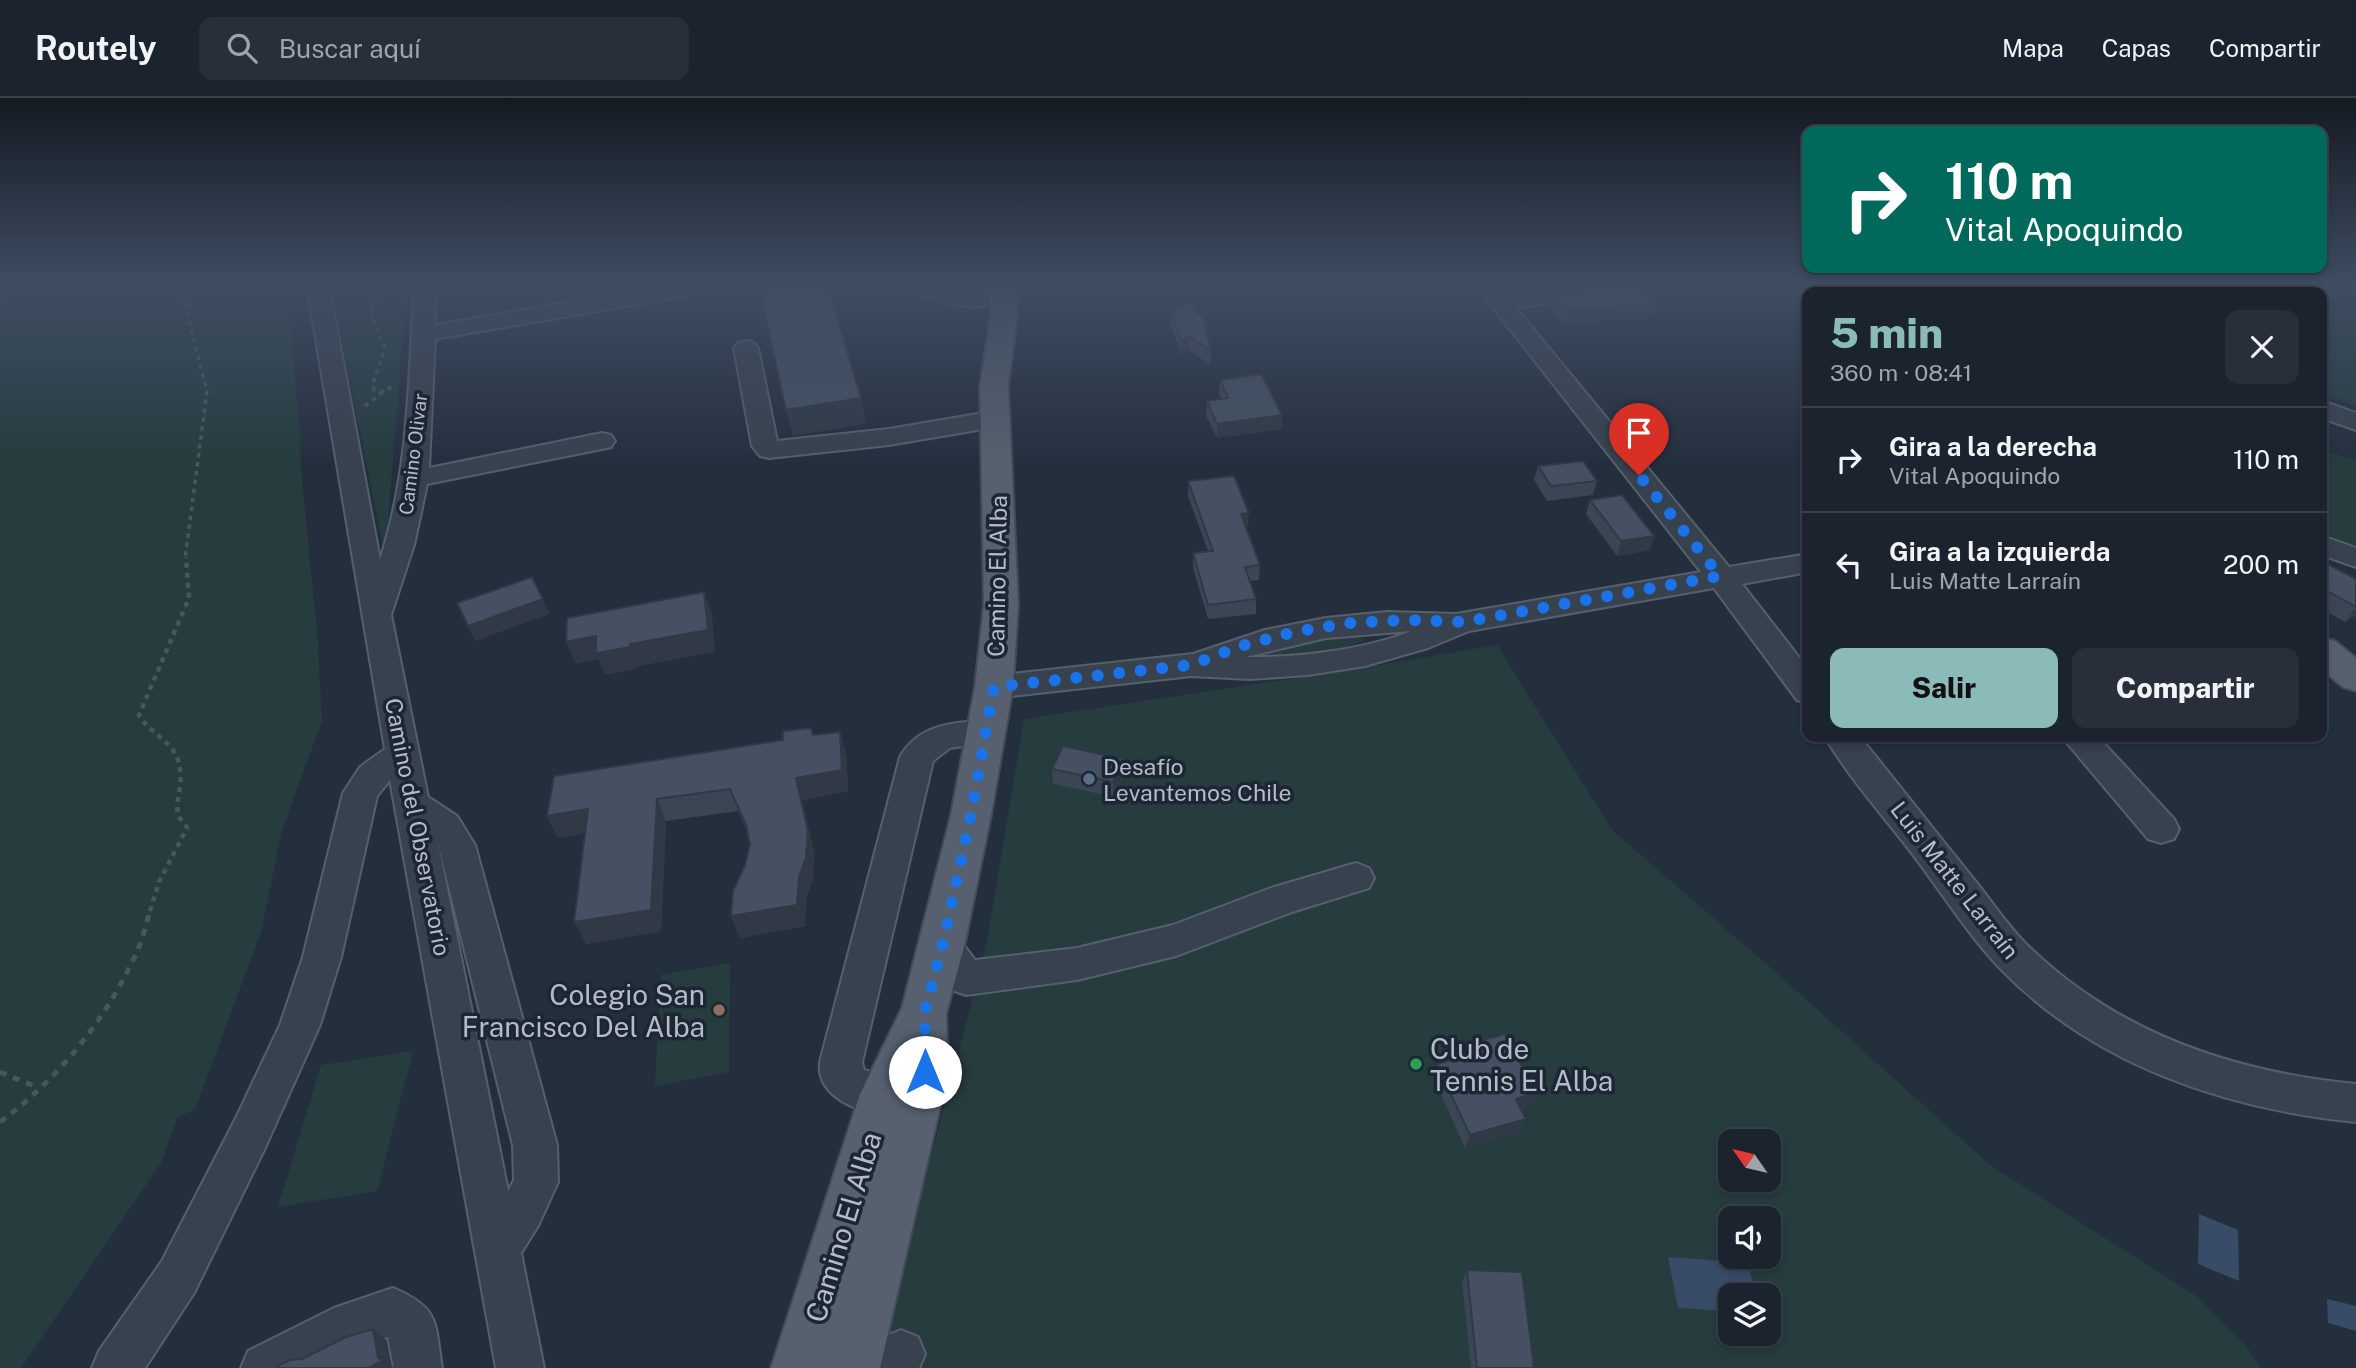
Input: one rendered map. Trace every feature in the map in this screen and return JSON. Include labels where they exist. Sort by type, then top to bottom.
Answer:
[{"type":"main road","name":"Camino El Alba","points":[[799,1368],[884,1094],[925,1010],[954,963],[994,687],[1001,604],[994,386],[1000,345]]},
{"type":"main road","points":[[2327,654],[2356,678]]},
{"type":"main road","name":"Camino El Alba","points":[[852,1368],[925,1072],[925,1010]]},
{"type":"street","name":"Camino del Observatorio","points":[[329,345],[377,618],[520,1368]]},
{"type":"street","name":"Camino Olivar","points":[[377,618],[410,505],[423,398],[422,345]]},
{"type":"street","points":[[1535,345],[1720,576],[1802,684]]},
{"type":"street","points":[[746,348],[765,446],[769,450],[889,437],[908,441],[995,426]]},
{"type":"street","points":[[2327,412],[2356,422]]},
{"type":"street","points":[[2327,430],[2356,437]]},
{"type":"street","points":[[414,480],[602,441]]},
{"type":"street","points":[[2327,547],[2356,558]]},
{"type":"street","points":[[994,687],[1191,665],[1250,668],[1296,665],[1365,655],[1417,641],[1463,622],[1802,564]]},
{"type":"street","points":[[884,1094],[851,1086],[840,1071],[917,757],[923,748],[934,740],[950,735],[986,733]]},
{"type":"street","name":"Luis Matte Larraín","points":[[1846,742],[2011,955],[2065,1000],[2129,1040],[2200,1073],[2283,1096],[2356,1102]]},
{"type":"street","points":[[2083,742],[2161,829]]},
{"type":"street","points":[[116,1368],[178,1277],[250,1134],[300,1025],[322,957],[360,793],[372,776],[404,753]]},
{"type":"street","points":[[414,805],[442,821],[457,845],[535,1145],[536,1182],[522,1211],[496,1250]]},
{"type":"street","points":[[954,963],[1077,964],[1176,940],[1284,898],[1356,878]]},
{"type":"street","points":[[265,1368],[351,1325],[393,1312],[412,1325],[418,1368]]},
{"type":"path","points":[[0,1122],[23,1105],[90,1035],[136,955],[159,882],[187,828],[178,814],[182,780],[172,747],[146,729],[139,716],[189,598],[185,562],[207,391],[195,345]]},
{"type":"path","points":[[384,345],[373,383],[374,390],[384,392],[421,365]]},
{"type":"path","points":[[0,1072],[39,1088]]},
{"type":"green space","points":[[0,345],[292,345],[322,721],[282,830],[261,932],[195,1110],[178,1116],[161,1163],[21,1368],[0,1368]]},
{"type":"green space","points":[[343,345],[402,345],[385,557]]},
{"type":"green space","points":[[2327,345],[2356,345],[2356,406],[2327,394]]},
{"type":"green space","points":[[2327,452],[2356,459],[2356,546],[2327,535]]},
{"type":"green space","points":[[1360,635],[1363,641],[1317,657],[1268,657],[1266,652],[1311,638]]},
{"type":"green space","name":"Club de Tennis El Alba","points":[[1497,645],[1612,830],[1779,975],[1990,1165],[2196,1296],[2245,1344],[2261,1368],[876,1368],[987,942],[1024,719]]},
{"type":"green space","points":[[730,963],[729,1072],[655,1086],[661,975]]},
{"type":"green space","points":[[413,1051],[377,1191],[278,1207],[321,1065]]},
{"type":"water","points":[[2199,1214],[2238,1230],[2239,1281],[2198,1264]]},
{"type":"water","points":[[1668,1257],[1718,1261],[1718,1269],[1750,1269],[1753,1283],[1718,1283],[1718,1310],[1678,1308]]},
{"type":"water","points":[[2327,1299],[2356,1306],[2356,1331],[2328,1323]]},
{"type":"building","points":[[772,345],[845,345],[861,398],[786,410]]},
{"type":"building","points":[[1261,374],[1282,415],[1217,424],[1207,401],[1228,398],[1220,380]]},
{"type":"building","points":[[1583,461],[1597,481],[1551,486],[1538,466]]},
{"type":"building","points":[[1234,476],[1249,513],[1241,514],[1260,565],[1245,567],[1256,599],[1208,605],[1193,553],[1213,551],[1188,481]]},
{"type":"building","points":[[1622,495],[1654,536],[1621,541],[1590,500]]},
{"type":"building","points":[[2327,564],[2356,579],[2356,607],[2327,591]]},
{"type":"building","points":[[532,577],[543,599],[468,626],[457,603]]},
{"type":"building","points":[[704,592],[708,630],[596,653],[596,636],[566,642],[567,618]]},
{"type":"building","points":[[811,728],[813,735],[840,732],[842,770],[796,778],[808,831],[806,857],[799,877],[797,905],[731,916],[733,891],[745,865],[750,844],[746,825],[730,789],[657,799],[651,910],[574,922],[588,809],[547,816],[554,776],[783,740],[783,731]]},
{"type":"building","points":[[1063,746],[1123,759],[1113,782],[1052,769]]},
{"type":"building","points":[[1505,1034],[1536,1093],[1516,1099],[1526,1119],[1470,1135],[1437,1064],[1472,1054],[1467,1044]]},
{"type":"building","points":[[1467,1270],[1522,1272],[1534,1368],[1477,1368]]},
{"type":"building","points":[[373,1329],[378,1358],[384,1360],[369,1368],[274,1368],[290,1360],[302,1359],[346,1337]]},
{"type":"place","name":"Desafío Levantemos Chile","points":[[1089,779]]},
{"type":"place","name":"Colegio San Francisco Del Alba","points":[[719,1010]]},
{"type":"place","name":"Club de Tennis El Alba","points":[[1416,1064]]},
{"type":"route","points":[[925,1072],[925,1010],[971,815],[994,687],[1191,665],[1241,646],[1294,632],[1349,623],[1406,620],[1463,622],[1720,576],[1639,475]]}]
